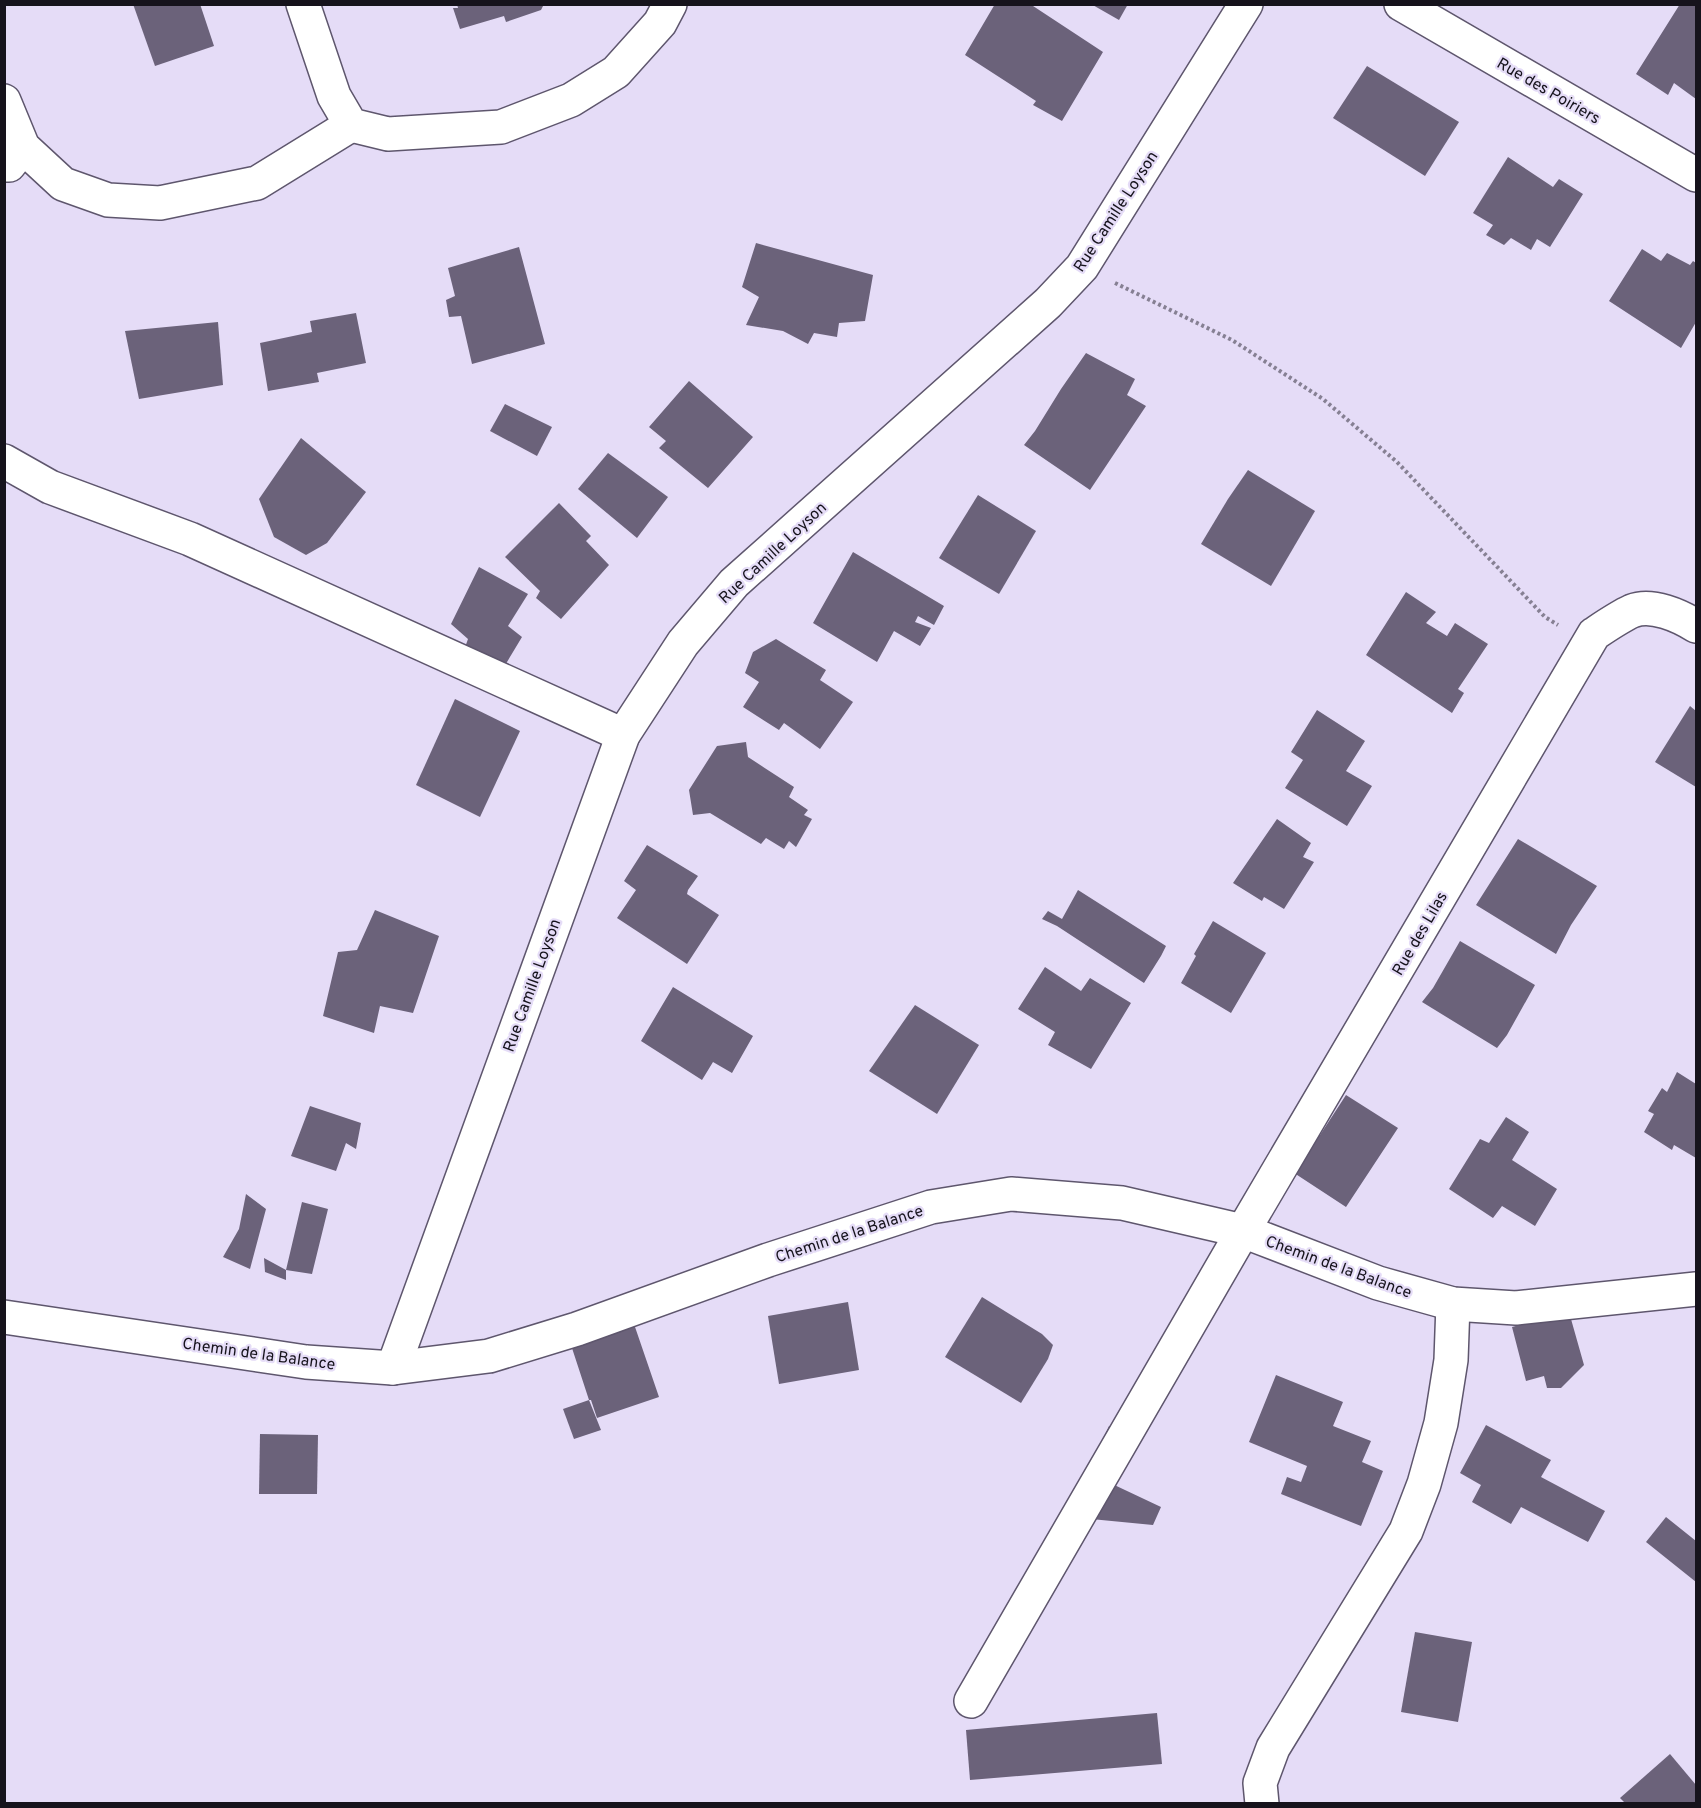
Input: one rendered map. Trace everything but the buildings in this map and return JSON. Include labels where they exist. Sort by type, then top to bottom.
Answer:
[{"type":"street","points":[[303,4],[334,96],[351,125]]},
{"type":"street","points":[[4,101],[14,156],[63,184],[108,200],[160,203],[256,183],[351,125],[388,134],[501,127],[571,100],[616,72],[660,23],[670,4]]},
{"type":"street","name":"Rue Camille Loyson","points":[[393,1368],[623,735],[683,643],[735,583],[1040,310],[1082,267],[1246,4]]},
{"type":"street","name":"Rue des Poiriers","points":[[1401,4],[1696,175]]},
{"type":"street","points":[[4,461],[50,487],[190,539],[623,735]]},
{"type":"street","points":[[1594,634],[1634,610],[1653,609],[1696,626]]},
{"type":"street","name":"Rue des Lilas","points":[[971,1701],[1243,1231],[1594,634]]},
{"type":"street","name":"Chemin de la Balance","points":[[4,1317],[306,1362],[393,1368],[489,1356],[577,1329],[768,1260],[931,1206],[1011,1194],[1122,1203],[1243,1231],[1378,1283],[1453,1304],[1516,1308],[1696,1289]]},
{"type":"street","points":[[1262,1803],[1260,1783],[1273,1748],[1406,1531],[1417,1503],[1441,1423],[1450,1360],[1453,1304]]},
{"type":"path","points":[[1082,267],[1232,339],[1323,399],[1397,462],[1545,617],[1561,626],[1594,634]]}]
